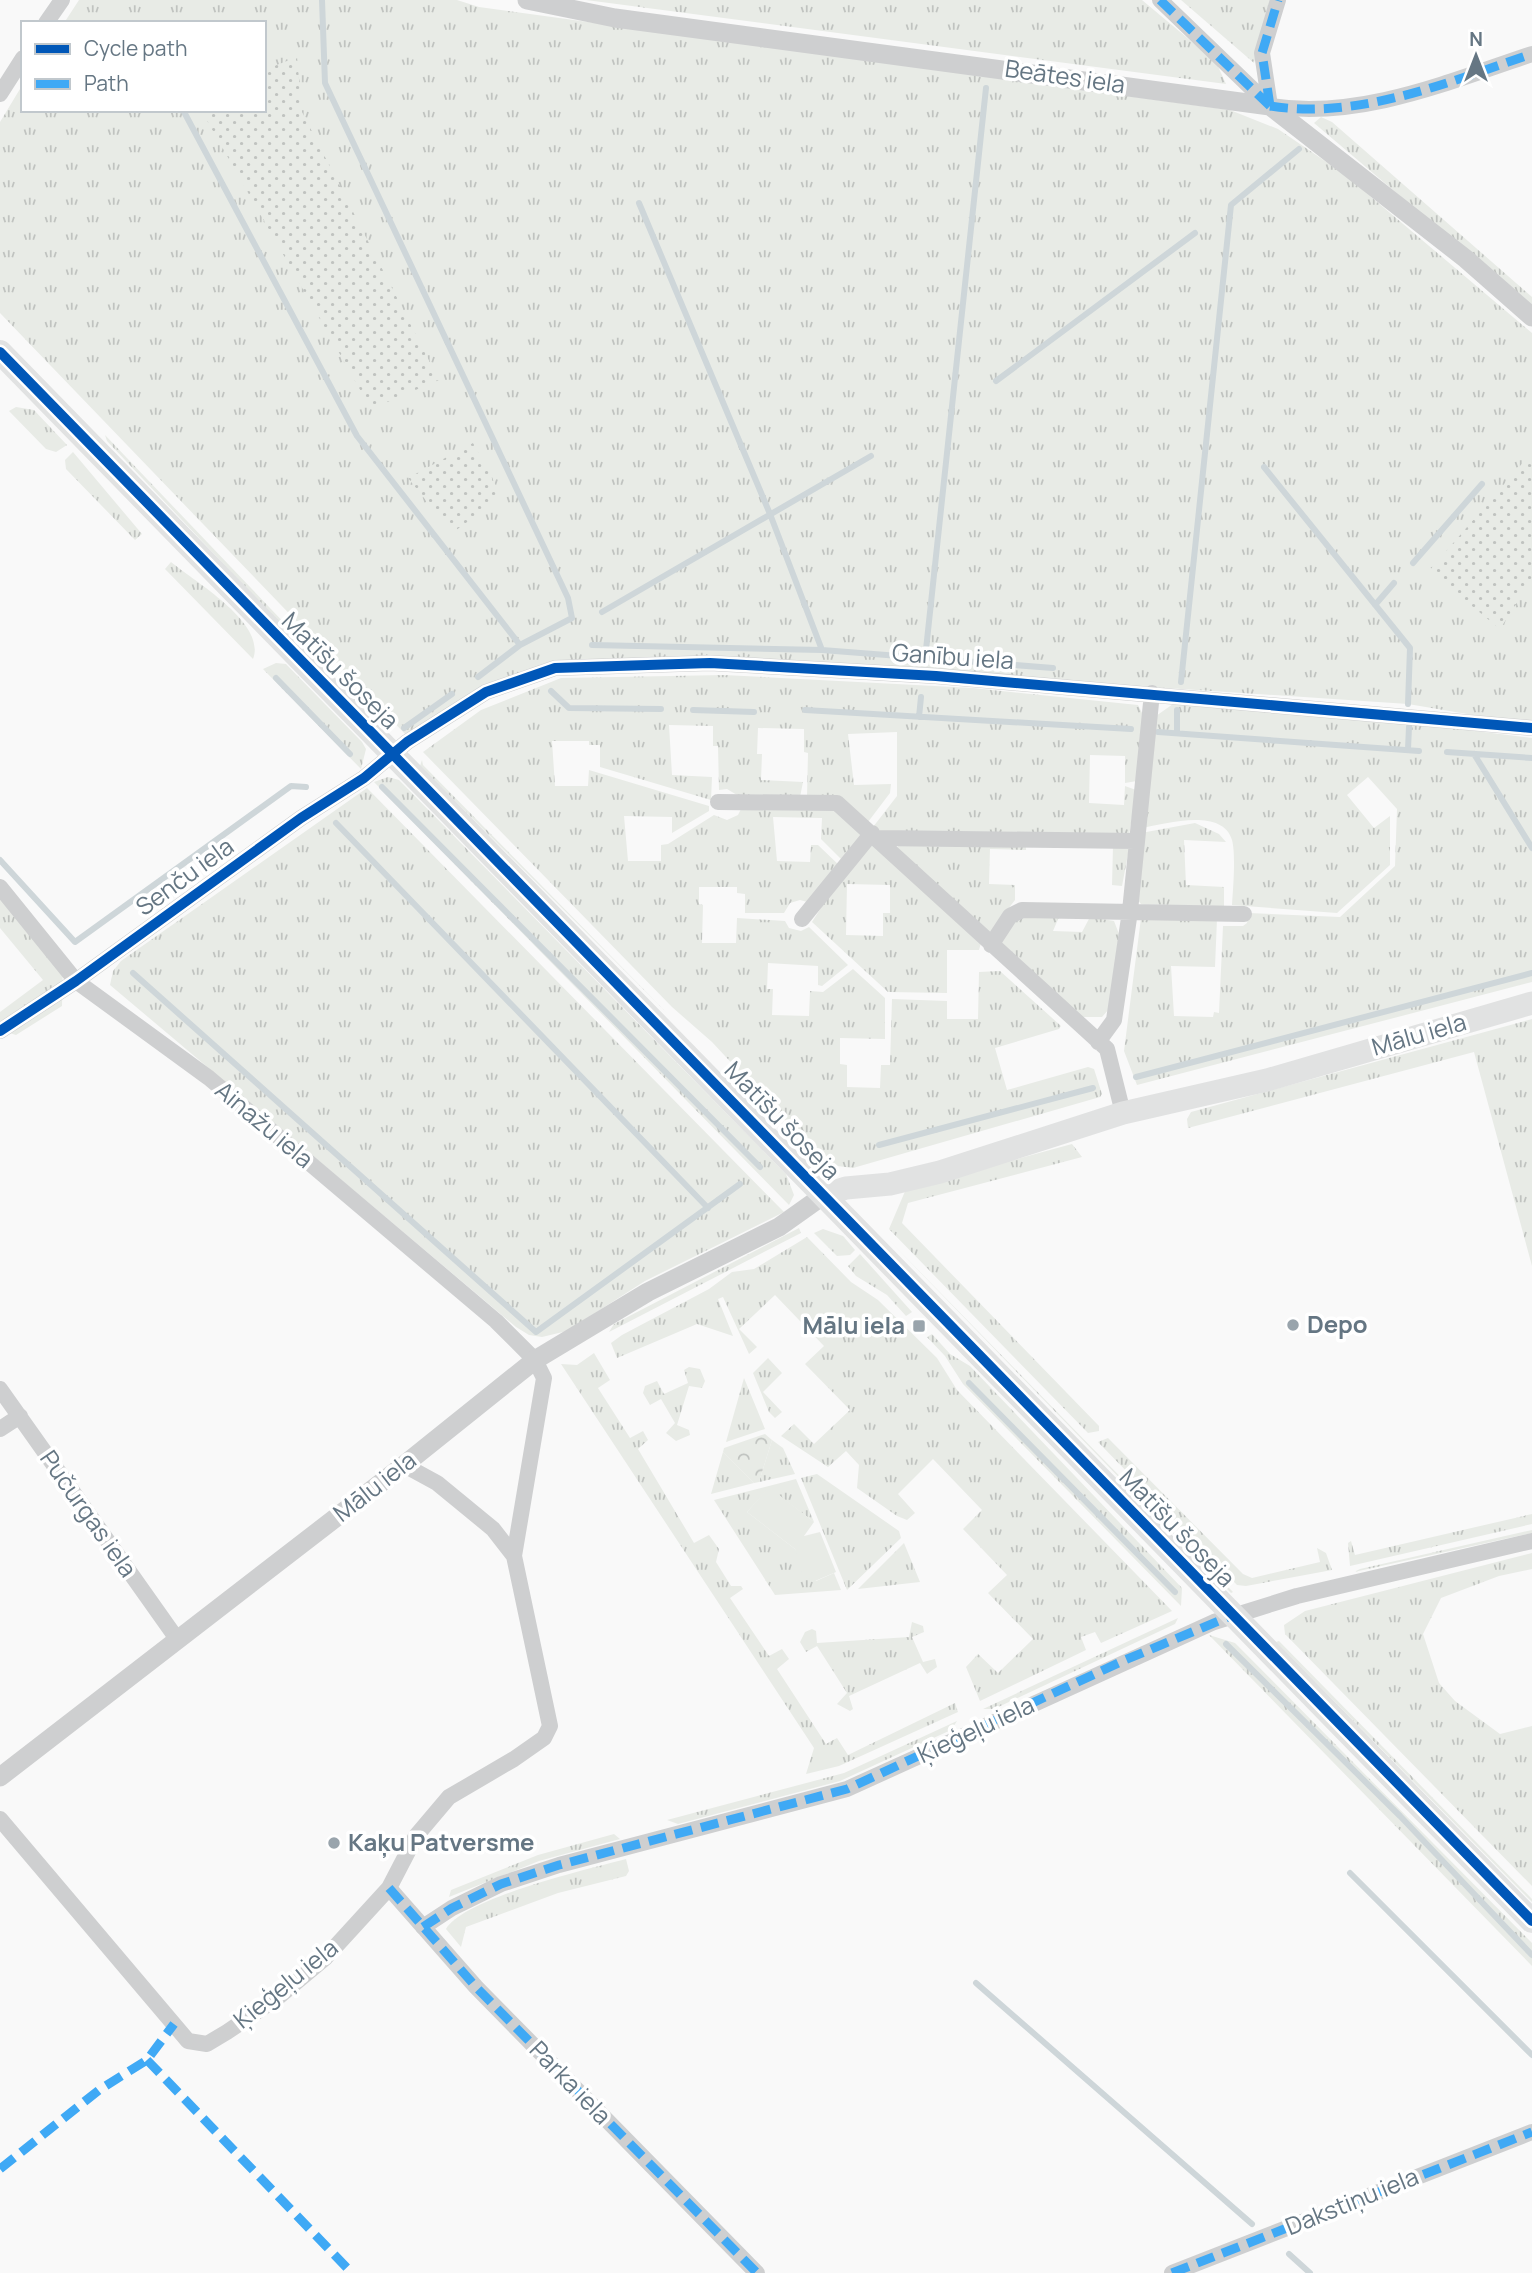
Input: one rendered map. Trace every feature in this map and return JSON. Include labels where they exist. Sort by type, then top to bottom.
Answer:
[{"type":"main road","name":"Matīšu šoseja","points":[[0,352],[1532,1921]]},
{"type":"main road","name":"Mālu iela","points":[[824,1195],[846,1188],[890,1184],[940,1172],[1123,1113],[1267,1080],[1532,1003]]},
{"type":"street","points":[[47,21],[62,0]]},
{"type":"street","name":"Beātes iela","points":[[527,0],[615,18],[1270,106]]},
{"type":"street","points":[[1160,0],[1270,106],[1466,259],[1532,317]]},
{"type":"street","points":[[1270,106],[1262,53],[1278,0]]},
{"type":"street","points":[[1270,106],[1305,111],[1369,104],[1532,54]]},
{"type":"street","points":[[0,94],[21,61]]},
{"type":"street","name":"Ganību iela","points":[[394,755],[407,742],[486,692],[555,668],[710,663],[936,676],[1152,693],[1532,728]]},
{"type":"street","points":[[1098,1042],[1114,1020],[1130,911],[1152,693]]},
{"type":"street","name":"Senču iela","points":[[0,1031],[76,981],[394,755]]},
{"type":"street","points":[[718,802],[837,803],[1107,1049],[1123,1113]]},
{"type":"street","points":[[802,919],[875,836],[1136,841]]},
{"type":"street","name":"Ainažu iela","points":[[0,887],[76,981],[209,1078],[496,1321],[535,1360]]},
{"type":"street","points":[[990,945],[1010,916],[1022,909],[1244,914]]},
{"type":"street","name":"Mālu iela","points":[[0,1777],[404,1465],[535,1360],[648,1292],[787,1223],[824,1195]]},
{"type":"street","points":[[514,1556],[544,1378],[535,1360]]},
{"type":"street","name":"Pučurgas iela","points":[[0,1389],[177,1639]]},
{"type":"street","points":[[0,1429],[20,1416]]},
{"type":"street","points":[[404,1465],[437,1483],[493,1529],[514,1556]]},
{"type":"street","name":"Ķieģeļu iela","points":[[423,1927],[452,1908],[502,1884],[559,1865],[847,1789],[1195,1628],[1309,1593],[1532,1541]]},
{"type":"street","name":"Ķieģeļu iela","points":[[0,1819],[188,2041],[207,2044],[277,1998],[325,1958],[389,1888],[416,1836],[449,1797],[544,1738],[550,1726],[514,1556]]},
{"type":"street","name":"Parka iela","points":[[389,1888],[476,1987],[757,2273]]},
{"type":"street","name":"Dakstiņu iela","points":[[1172,2273],[1532,2132]]},
{"type":"green space","points":[[79,0],[457,0],[479,7],[1230,110],[1278,129],[1344,174],[1532,333],[1532,725],[1408,704],[821,665],[547,665],[407,736],[0,313],[0,122],[21,87],[21,112],[266,112],[266,21],[65,21]]},
{"type":"green space","points":[[586,0],[1142,0],[1216,62],[1226,84]]},
{"type":"green space","points":[[1181,0],[1273,0],[1254,63]]},
{"type":"green space","points":[[297,57],[302,112],[439,380],[371,409],[202,112],[266,112],[266,69]]},
{"type":"green space","points":[[1321,117],[1332,122],[1532,297],[1532,308],[1314,123]]},
{"type":"green space","points":[[16,407],[34,410],[67,445],[56,452],[46,449],[9,411]]},
{"type":"green space","points":[[105,435],[311,651],[306,651],[107,441]]},
{"type":"green space","points":[[473,443],[502,497],[452,533],[408,478]]},
{"type":"green space","points":[[73,452],[142,534],[135,540],[66,469],[65,460]]},
{"type":"green space","points":[[1532,452],[1532,579],[1500,629],[1429,571]]},
{"type":"green space","points":[[171,562],[240,618],[254,645],[253,659],[165,569]]},
{"type":"green space","points":[[276,663],[286,664],[362,742],[366,749],[361,769],[263,669]]},
{"type":"green space","points":[[724,675],[973,688],[1138,705],[1144,717],[1137,781],[1125,783],[1125,756],[1090,755],[1089,803],[1124,805],[1125,786],[1136,790],[1129,836],[1126,839],[881,834],[873,827],[897,796],[897,732],[848,734],[854,785],[891,784],[890,793],[868,822],[840,802],[807,797],[808,753],[804,752],[804,729],[758,728],[757,754],[762,754],[761,780],[803,782],[800,797],[742,798],[727,789],[719,790],[718,746],[713,746],[713,726],[669,725],[672,775],[712,777],[711,800],[600,767],[600,745],[589,745],[589,741],[552,741],[555,786],[588,786],[589,770],[709,806],[709,811],[672,833],[672,817],[624,816],[628,861],[661,861],[661,845],[668,844],[714,815],[727,820],[738,815],[742,807],[835,808],[861,828],[864,836],[844,862],[821,839],[822,818],[773,817],[777,861],[810,862],[811,845],[818,845],[841,867],[811,903],[800,900],[790,903],[784,913],[745,913],[745,894],[737,893],[737,887],[699,887],[699,904],[703,905],[702,943],[736,943],[737,918],[785,921],[789,928],[801,931],[809,927],[848,965],[822,986],[818,985],[818,966],[768,963],[767,989],[773,989],[772,1015],[809,1016],[810,991],[823,992],[853,969],[885,998],[885,1039],[840,1038],[840,1064],[847,1065],[847,1087],[880,1088],[881,1065],[890,1065],[892,999],[947,1001],[947,1019],[978,1019],[979,972],[1000,971],[1061,1026],[1059,1029],[995,1048],[1007,1090],[1088,1067],[1094,1069],[1102,1094],[1100,1097],[853,1168],[830,1165],[817,1155],[712,1042],[672,1007],[423,752],[481,710],[561,678]]},
{"type":"green space","points":[[1173,704],[1436,726],[1532,738],[1532,982],[1137,1085],[1124,1051],[1141,918],[1217,919],[1215,967],[1171,966],[1174,1016],[1213,1017],[1214,1012],[1219,1013],[1223,926],[1243,926],[1247,923],[1249,913],[1340,917],[1395,866],[1397,809],[1368,777],[1347,795],[1374,828],[1390,816],[1390,865],[1337,913],[1232,905],[1234,854],[1232,840],[1226,830],[1217,824],[1192,820],[1142,828],[1156,716]]},
{"type":"green space","points":[[422,760],[423,765],[668,1014],[420,766]]},
{"type":"green space","points":[[388,777],[399,780],[786,1174],[794,1195],[789,1205],[374,782]]},
{"type":"green space","points":[[367,788],[784,1212],[645,1281],[567,1331],[542,1337],[529,1335],[516,1327],[110,985],[113,971],[121,961]]},
{"type":"green space","points":[[1195,823],[1219,834],[1226,842],[1184,840],[1186,885],[1224,887],[1224,907],[1141,904],[1136,898],[1141,833]]},
{"type":"green space","points":[[899,844],[1026,844],[1026,850],[990,849],[989,884],[1015,885],[1015,900],[988,935],[897,848]]},
{"type":"green space","points":[[870,845],[878,846],[981,943],[979,950],[947,950],[947,993],[888,992],[812,922],[833,889]],"holes":[[[847,884],[890,885],[890,913],[883,913],[883,936],[846,935]]]},
{"type":"green space","points":[[1113,846],[1129,849],[1122,886],[1112,885]]},
{"type":"green space","points":[[0,888],[63,959],[62,1006],[16,1035],[0,1030],[0,1012],[43,980],[0,928]]},
{"type":"green space","points":[[1019,917],[1059,917],[1053,931],[1082,932],[1090,917],[1114,921],[1119,934],[1109,1009],[1102,1017],[1082,1017],[1002,943],[1002,937]]},
{"type":"green space","points":[[1532,1019],[1532,1266],[1474,1052],[1188,1128],[1187,1119],[1191,1112]]},
{"type":"green space","points":[[1072,1144],[1082,1157],[908,1203],[902,1223],[1099,1426],[1099,1431],[1088,1433],[889,1229],[906,1189]]},
{"type":"green space","points":[[799,1228],[801,1233],[609,1332],[614,1324]]},
{"type":"green space","points":[[823,1229],[843,1236],[855,1250],[850,1255],[837,1256],[814,1233]]},
{"type":"green space","points":[[883,1234],[1233,1592],[1231,1593]]},
{"type":"green space","points":[[807,1237],[851,1282],[878,1300],[937,1358],[957,1390],[1172,1611],[1101,1643],[1095,1632],[1081,1637],[1086,1650],[980,1701],[966,1667],[978,1654],[998,1673],[1033,1639],[988,1593],[1007,1575],[963,1529],[982,1510],[933,1459],[898,1494],[915,1513],[907,1520],[857,1488],[859,1465],[846,1451],[828,1467],[781,1436],[794,1424],[814,1444],[850,1410],[805,1364],[824,1346],[775,1295],[739,1329],[757,1347],[749,1354],[723,1297],[718,1299],[733,1336],[697,1324],[617,1358],[611,1343],[622,1335],[709,1289],[732,1272],[754,1269]]},
{"type":"green space","points":[[860,1254],[912,1312],[906,1316],[887,1295],[856,1276],[848,1266]]},
{"type":"green space","points":[[932,1334],[950,1354],[970,1366],[1182,1588],[1181,1606],[963,1384],[945,1356],[927,1337]]},
{"type":"green space","points":[[594,1353],[610,1380],[598,1388],[630,1438],[643,1431],[648,1440],[638,1449],[694,1543],[709,1535],[719,1549],[716,1562],[731,1586],[741,1586],[743,1589],[730,1598],[769,1656],[782,1649],[789,1659],[777,1669],[826,1744],[837,1738],[848,1755],[955,1703],[958,1712],[839,1766],[806,1774],[814,1748],[561,1364],[577,1365]]},
{"type":"green space","points":[[768,1358],[782,1373],[763,1392],[782,1412],[775,1418],[769,1412],[753,1373]]},
{"type":"green space","points":[[689,1367],[700,1369],[705,1381],[702,1388],[689,1386],[677,1425],[689,1430],[690,1435],[676,1441],[666,1433],[675,1423],[661,1399],[650,1405],[643,1393],[645,1386],[657,1381],[664,1394],[688,1383],[684,1370]]},
{"type":"green space","points":[[744,1378],[765,1429],[726,1442]]},
{"type":"green space","points":[[765,1434],[772,1440],[759,1482],[754,1483],[723,1452],[724,1448]]},
{"type":"green space","points":[[1108,1438],[1243,1574],[1252,1578],[1320,1562],[1317,1548],[1326,1553],[1332,1570],[1246,1586],[1237,1585],[1098,1442]]},
{"type":"green space","points":[[772,1440],[783,1448],[795,1474],[759,1482]]},
{"type":"green space","points":[[723,1452],[754,1483],[711,1494]]},
{"type":"green space","points":[[817,1474],[899,1531],[901,1538],[847,1590],[801,1478]]},
{"type":"green space","points":[[796,1479],[814,1522],[769,1488],[747,1512],[795,1549],[816,1581],[834,1573],[841,1590],[775,1595],[714,1500]]},
{"type":"green space","points":[[769,1487],[814,1522],[804,1536],[820,1532],[836,1572],[815,1581],[803,1576],[795,1549],[747,1512]]},
{"type":"green space","points":[[1532,1514],[1532,1524],[1350,1566],[1348,1543],[1351,1541],[1355,1555]]},
{"type":"green space","points":[[1532,1530],[1532,1533],[1354,1572],[1360,1569]]},
{"type":"green space","points":[[904,1543],[920,1582],[858,1589]]},
{"type":"green space","points":[[1532,1553],[1532,1569],[1499,1576],[1441,1598],[1423,1634],[1439,1683],[1455,1701],[1500,1734],[1532,1726],[1532,1886],[1285,1634],[1284,1625],[1305,1611]]},
{"type":"green space","points":[[1178,1618],[1175,1624],[994,1709],[983,1709]]},
{"type":"green space","points":[[912,1622],[923,1626],[924,1632],[912,1637],[923,1662],[935,1659],[937,1667],[927,1674],[920,1663],[849,1696],[853,1709],[850,1711],[837,1704],[847,1693],[817,1646],[806,1652],[800,1642],[805,1632],[812,1629],[816,1631],[817,1643],[909,1637]]},
{"type":"green space","points":[[1209,1635],[1235,1643],[1532,1943],[1532,1966]]},
{"type":"green space","points":[[1279,1641],[1532,1899],[1532,1902],[1276,1642]]},
{"type":"green space","points":[[957,1721],[951,1730],[840,1781],[678,1824],[667,1820],[844,1773]]},
{"type":"green space","points":[[614,1834],[620,1839],[539,1861],[449,1897],[451,1890],[538,1855]]},
{"type":"green space","points":[[626,1859],[629,1871],[626,1876],[558,1893],[466,1927],[461,1947],[446,1929],[476,1906],[501,1896],[557,1877]]},
{"type":"waterway","points":[[322,0],[325,83],[568,598],[572,618],[520,645],[478,677]]},
{"type":"waterway","points":[[925,659],[986,88]]},
{"type":"waterway","points":[[184,112],[357,436],[520,645]]},
{"type":"waterway","points":[[1181,682],[1231,205],[1299,149]]},
{"type":"waterway","points":[[639,203],[770,514],[822,650]]},
{"type":"waterway","points":[[996,381],[1195,233]]},
{"type":"waterway","points":[[602,612],[871,456]]},
{"type":"waterway","points":[[1264,467],[1410,648],[1408,704]]},
{"type":"waterway","points":[[1413,563],[1482,484]]},
{"type":"waterway","points":[[1375,605],[1394,583]]},
{"type":"waterway","points":[[592,645],[822,650],[1053,668]]},
{"type":"waterway","points":[[276,678],[350,754]]},
{"type":"waterway","points":[[551,691],[569,708],[661,709]]},
{"type":"waterway","points":[[404,728],[452,694]]},
{"type":"waterway","points":[[919,717],[921,697]]},
{"type":"waterway","points":[[693,710],[754,712]]},
{"type":"waterway","points":[[805,710],[1131,729]]},
{"type":"waterway","points":[[1177,710],[1177,733]]},
{"type":"waterway","points":[[1408,749],[1409,727]]},
{"type":"waterway","points":[[1158,732],[1419,751]]},
{"type":"waterway","points":[[1447,752],[1532,758]]},
{"type":"waterway","points":[[1474,754],[1532,848]]},
{"type":"waterway","points":[[0,860],[75,942],[291,786],[306,787]]},
{"type":"waterway","points":[[382,787],[760,1167]]},
{"type":"waterway","points":[[336,823],[708,1208]]},
{"type":"waterway","points":[[133,973],[536,1332],[740,1184]]},
{"type":"waterway","points":[[1136,1077],[1532,973]]},
{"type":"waterway","points":[[879,1145],[1093,1088]]},
{"type":"waterway","points":[[969,1383],[1175,1592]]},
{"type":"waterway","points":[[1226,1644],[1400,1816],[1532,1955]]},
{"type":"waterway","points":[[1350,1873],[1532,2055]]},
{"type":"waterway","points":[[976,1983],[1252,2224]]},
{"type":"waterway","points":[[1289,2254],[1310,2273]]},
{"type":"marked path","points":[[1160,0],[1270,106]]},
{"type":"marked path","points":[[1270,106],[1262,53],[1278,0]]},
{"type":"marked path","points":[[1270,106],[1337,108],[1370,103],[1403,96],[1532,54]]},
{"type":"marked path","points":[[423,1927],[452,1908],[501,1884],[559,1865],[847,1789],[1125,1660],[1233,1615]]},
{"type":"marked path","points":[[389,1888],[476,1987],[757,2273]]},
{"type":"marked path","points":[[0,2169],[99,2090],[147,2060],[174,2024]]},
{"type":"marked path","points":[[147,2060],[352,2273]]},
{"type":"marked path","points":[[1172,2273],[1532,2132]]},
{"type":"cycle path","points":[[0,352],[1532,1921]]},
{"type":"cycle path","points":[[0,1031],[76,981],[301,818],[364,778],[407,742],[486,692],[555,668],[710,663],[936,676],[1532,728]]},
{"type":"place","name":"Depo","points":[[1293,1325]]},
{"type":"place","name":"Mālu iela","points":[[919,1326]]},
{"type":"place","name":"Kaķu Patversme","points":[[334,1843]]}]
